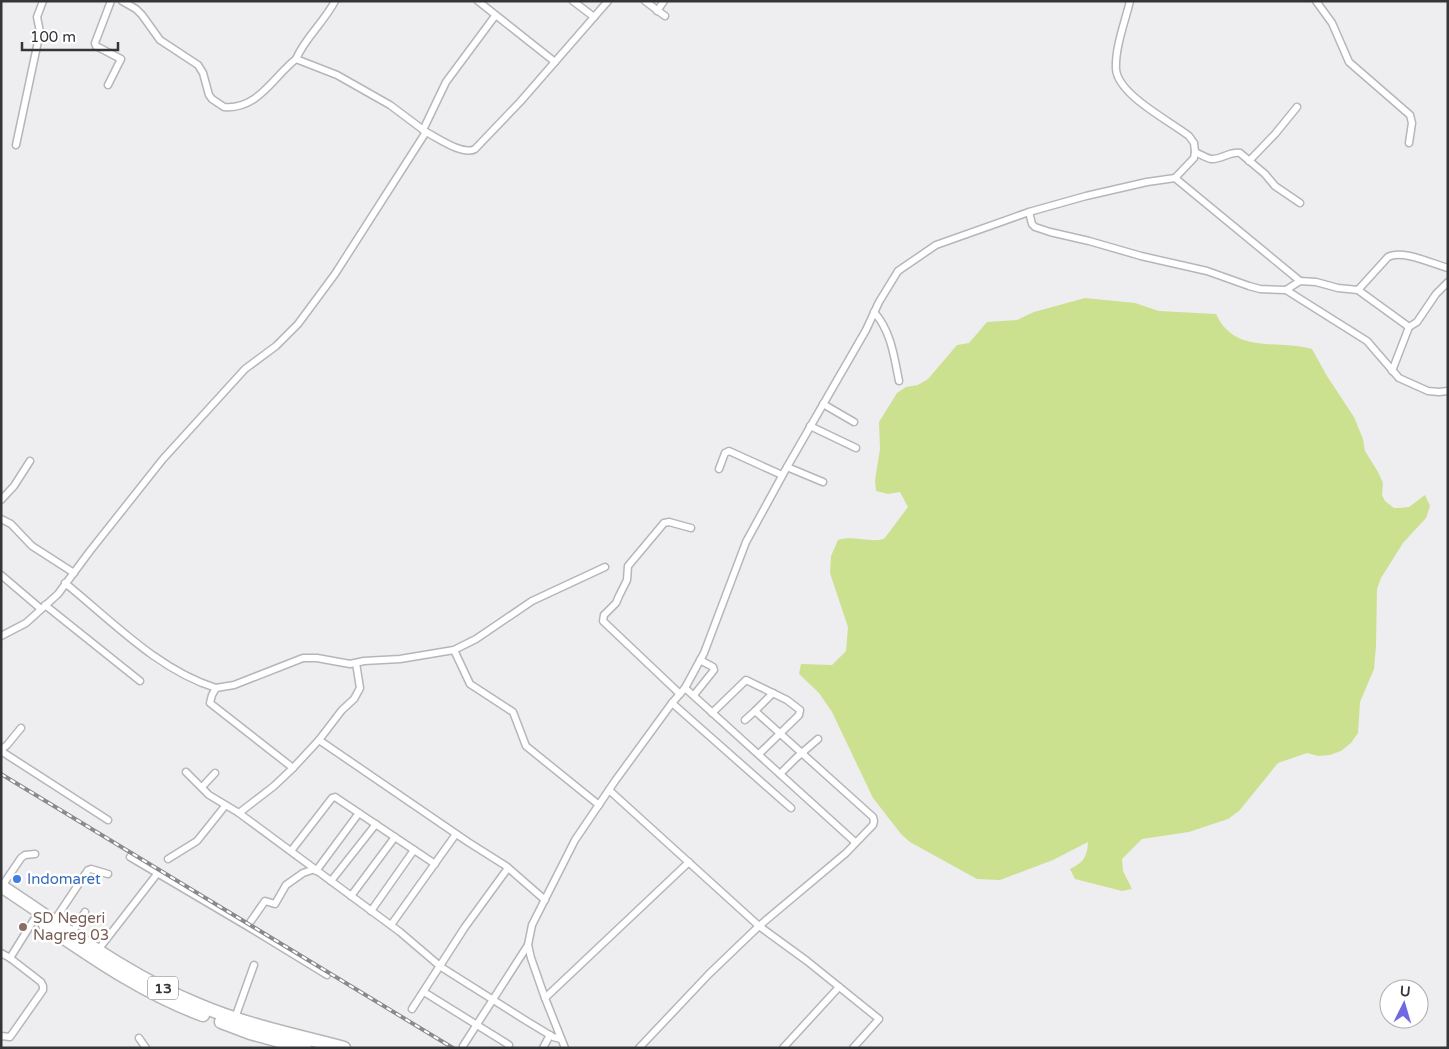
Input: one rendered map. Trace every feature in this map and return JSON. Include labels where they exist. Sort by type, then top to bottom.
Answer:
[{"type":"highway","name":"13","points":[[2,889],[35,918],[104,965],[166,1001],[250,1033],[305,1048]]},
{"type":"highway","name":"13","points":[[2,889],[130,970],[198,1005],[282,1032],[344,1048]]},
{"type":"highway","points":[[250,1033],[261,1048]]},
{"type":"street","points":[[16,145],[40,32],[37,17],[43,1]]},
{"type":"street","points":[[108,85],[121,59],[96,46],[95,43],[111,1]]},
{"type":"street","points":[[122,1],[142,15],[160,40],[198,66],[203,73],[209,95],[224,107],[248,103],[260,96],[296,59],[335,1]]},
{"type":"street","points":[[478,1],[556,62]]},
{"type":"street","points":[[573,1],[594,17]]},
{"type":"street","points":[[296,59],[338,75],[390,105],[424,131],[461,150],[472,151],[520,102],[608,1]]},
{"type":"street","points":[[645,1],[665,16]]},
{"type":"street","points":[[657,10],[664,1]]},
{"type":"street","points":[[463,1046],[528,945],[532,925],[575,840],[672,703],[683,691],[700,660],[746,542],[782,475],[866,330],[878,302],[898,272],[936,244],[1029,212],[1086,196],[1147,182],[1175,178],[1189,164],[1195,152],[1194,143],[1189,136],[1141,103],[1119,80],[1116,70],[1119,47],[1130,1]]},
{"type":"street","points":[[1316,1],[1332,23],[1349,62],[1410,115],[1412,123],[1409,143]]},
{"type":"street","points":[[1,636],[26,623],[58,594],[163,458],[245,370],[276,346],[298,324],[335,274],[424,131],[446,82],[495,16]]},
{"type":"street","points":[[1250,161],[1297,107]]},
{"type":"street","points":[[1195,152],[1208,159],[1238,152],[1250,161],[1278,189],[1300,203]]},
{"type":"street","points":[[1175,178],[1300,281],[1358,290],[1408,328]]},
{"type":"street","points":[[1029,212],[1032,224],[1035,227],[1050,232],[1206,271],[1260,289],[1286,290],[1367,341],[1399,378],[1428,391],[1448,391]]},
{"type":"street","points":[[1358,290],[1393,254],[1416,257],[1448,268]]},
{"type":"street","points":[[1286,290],[1300,281]]},
{"type":"street","points":[[1392,371],[1408,328],[1417,322],[1436,294],[1448,282]]},
{"type":"street","points":[[874,312],[885,326],[899,381]]},
{"type":"street","points":[[823,404],[854,422]]},
{"type":"street","points":[[810,426],[856,448]]},
{"type":"street","points":[[719,469],[725,453],[729,451],[782,475]]},
{"type":"street","points":[[1,500],[14,486],[30,461]]},
{"type":"street","points":[[787,467],[823,482]]},
{"type":"street","points":[[1,519],[11,524],[32,546],[74,573]]},
{"type":"street","points":[[691,528],[669,522],[664,523],[628,566],[624,585],[616,603],[604,615],[603,621],[683,691],[694,695],[854,842]]},
{"type":"street","points":[[66,584],[112,624],[158,658],[187,677],[201,684],[216,688],[234,685],[303,658],[356,663],[400,659],[454,650],[476,639],[532,602],[605,567]]},
{"type":"street","points":[[1,575],[140,680]]},
{"type":"street","points":[[454,650],[470,684],[513,712],[526,746],[599,806]]},
{"type":"street","points":[[694,695],[714,670],[714,667],[700,660]]},
{"type":"street","points":[[239,813],[274,786],[293,768],[319,740],[342,710],[354,700],[358,694],[360,681],[356,663]]},
{"type":"street","points":[[712,713],[746,680],[787,700],[800,710],[799,715],[759,754]]},
{"type":"street","points":[[216,688],[210,700],[212,705],[293,768]]},
{"type":"street","points":[[745,720],[773,693]]},
{"type":"street","points":[[672,703],[791,808]]},
{"type":"street","points":[[639,1048],[702,981],[758,926],[846,853],[854,842],[873,825],[873,817],[755,711]]},
{"type":"street","points":[[21,728],[1,750],[108,820]]},
{"type":"street","points":[[780,774],[818,739]]},
{"type":"street","points":[[319,740],[508,868],[545,900]]},
{"type":"street","points":[[186,772],[209,795],[239,813],[291,850],[391,925],[441,967],[550,1035],[561,1039]]},
{"type":"street","points":[[202,787],[214,773]]},
{"type":"street","points":[[609,790],[758,926],[879,1019],[853,1048]]},
{"type":"street","points":[[291,850],[333,797],[435,864]]},
{"type":"street","points":[[168,859],[197,840],[225,806]]},
{"type":"street","points":[[249,924],[265,901],[267,900],[275,904],[286,884],[303,873],[316,870],[359,813]]},
{"type":"street","points":[[331,881],[376,824]]},
{"type":"street","points":[[391,925],[456,834]]},
{"type":"street","points":[[351,896],[394,837]]},
{"type":"street","points":[[371,911],[414,850]]},
{"type":"street","points":[[2,889],[21,858],[25,855],[35,854]]},
{"type":"street","points":[[130,858],[249,924],[327,975]]},
{"type":"street","points":[[545,998],[689,862]]},
{"type":"street","points":[[412,1009],[441,967],[465,927],[508,868]]},
{"type":"street","points":[[54,921],[88,870],[91,869],[108,874]]},
{"type":"street","points":[[98,950],[156,872]]},
{"type":"street","points":[[72,933],[85,912]]},
{"type":"street","points":[[10,958],[35,918]]},
{"type":"street","points":[[528,945],[545,998],[565,1048]]},
{"type":"street","points":[[1,953],[41,982],[43,986],[43,990],[10,1037],[1,1036]]},
{"type":"street","points":[[235,1018],[254,965]]},
{"type":"street","points":[[783,1048],[839,987]]},
{"type":"street","points":[[424,992],[509,1046]]},
{"type":"street","points":[[543,1048],[550,1035]]},
{"type":"street","points":[[139,1038],[146,1048]]},
{"type":"green space","points":[[1085,298],[1135,303],[1159,311],[1216,314],[1224,327],[1234,335],[1245,340],[1312,349],[1354,417],[1363,439],[1365,451],[1383,483],[1382,495],[1385,501],[1394,508],[1409,507],[1425,495],[1430,506],[1426,518],[1403,543],[1381,578],[1377,589],[1374,669],[1360,702],[1358,733],[1351,743],[1341,751],[1330,755],[1318,756],[1307,753],[1278,763],[1239,811],[1228,819],[1189,832],[1142,839],[1122,859],[1123,871],[1132,889],[1122,891],[1075,879],[1070,869],[1084,859],[1088,842],[1053,860],[1000,880],[977,879],[910,842],[901,834],[873,798],[832,712],[819,693],[799,674],[801,664],[832,665],[846,651],[848,627],[830,573],[831,556],[838,540],[849,538],[884,539],[908,507],[900,492],[888,494],[876,491],[875,480],[880,449],[879,422],[897,393],[906,387],[918,385],[928,379],[957,345],[969,343],[987,322],[1017,320],[1034,312]]},
{"type":"railway","points":[[1,774],[453,1048]]},
{"type":"place","name":"Indomaret","points":[[17,879]]},
{"type":"place","name":"SD Negeri Nagreg 03","points":[[23,927]]}]
